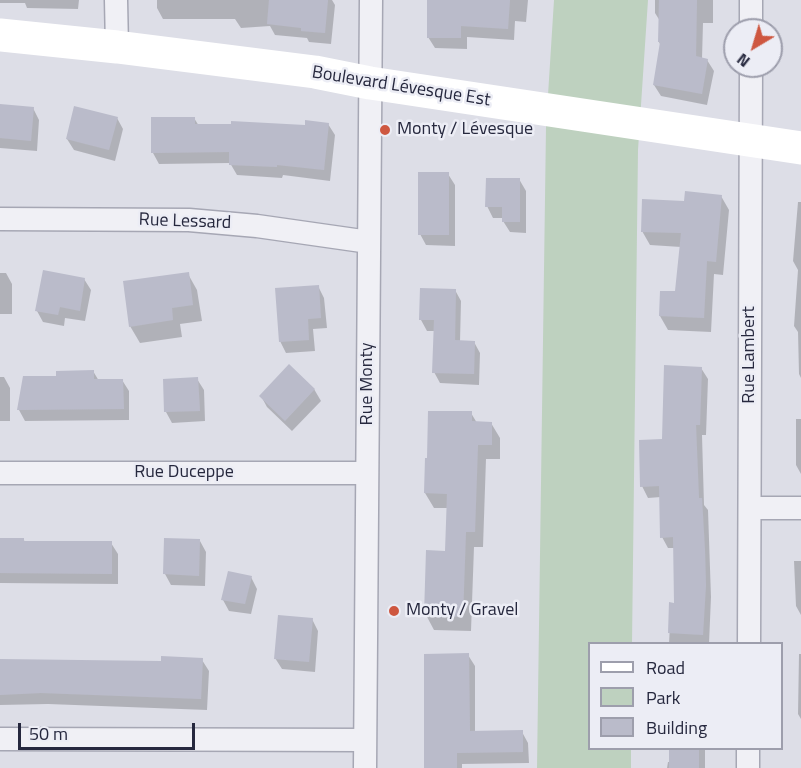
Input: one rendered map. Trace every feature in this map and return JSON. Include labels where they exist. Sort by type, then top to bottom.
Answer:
[{"type":"street","points":[[116,0],[117,46]]},
{"type":"street","name":"Rue Monty","points":[[365,768],[371,0]]},
{"type":"street","points":[[751,0],[751,18]]},
{"type":"street","name":"Boulevard Lévesque Est","points":[[0,35],[117,46],[315,72],[370,83],[801,148]]},
{"type":"street","name":"Rue Lambert","points":[[749,642],[751,78]]},
{"type":"street","name":"Rue Lessard","points":[[0,219],[189,220],[257,226],[369,242]]},
{"type":"street","name":"Rue Duceppe","points":[[0,473],[367,473]]},
{"type":"street","points":[[750,508],[801,508]]},
{"type":"street","points":[[0,740],[365,740]]},
{"type":"street","points":[[748,750],[748,768]]},
{"type":"green space","points":[[554,0],[648,0],[638,150],[632,642],[588,642],[588,750],[631,750],[631,768],[537,768],[546,127]]},
{"type":"building","points":[[269,0],[328,0],[325,33],[267,24]]},
{"type":"building","points":[[427,0],[510,0],[508,29],[461,26],[461,38],[427,38]]},
{"type":"building","points":[[659,0],[697,0],[696,56],[708,59],[702,94],[653,85],[660,42],[658,42]]},
{"type":"building","points":[[0,104],[34,107],[31,141],[0,138]]},
{"type":"building","points":[[74,106],[118,117],[109,150],[66,139]]},
{"type":"building","points":[[151,117],[195,117],[195,124],[231,124],[231,121],[305,125],[305,120],[329,123],[324,170],[277,165],[277,167],[229,165],[229,152],[151,153]]},
{"type":"building","points":[[418,172],[449,172],[449,235],[418,235]]},
{"type":"building","points":[[486,178],[520,178],[520,222],[502,222],[502,207],[485,207]]},
{"type":"building","points":[[685,191],[722,195],[716,262],[707,261],[704,318],[659,316],[660,291],[675,291],[681,233],[641,232],[642,199],[684,201]]},
{"type":"building","points":[[43,270],[85,278],[80,311],[60,307],[58,315],[35,311]]},
{"type":"building","points":[[189,272],[193,305],[172,308],[173,320],[129,327],[123,281]]},
{"type":"building","points":[[319,285],[321,318],[308,319],[309,340],[279,342],[275,288]]},
{"type":"building","points":[[420,288],[456,289],[455,340],[475,341],[474,374],[432,373],[434,320],[419,320]]},
{"type":"building","points":[[289,364],[315,389],[285,421],[259,396]]},
{"type":"building","points":[[664,365],[702,367],[700,425],[696,425],[699,498],[702,498],[705,550],[706,585],[703,635],[668,633],[669,602],[674,603],[673,537],[660,538],[659,486],[640,487],[639,440],[662,439]]},
{"type":"building","points":[[94,370],[94,379],[123,379],[124,409],[17,410],[23,376],[56,376],[56,371]]},
{"type":"building","points":[[198,377],[200,411],[164,412],[163,379]]},
{"type":"building","points":[[428,411],[472,411],[472,421],[492,422],[492,445],[478,445],[475,532],[466,532],[463,617],[424,615],[426,550],[445,551],[447,494],[424,493]]},
{"type":"building","points":[[0,538],[24,538],[24,541],[112,541],[112,574],[0,573]]},
{"type":"building","points":[[164,538],[200,539],[199,576],[163,574]]},
{"type":"building","points":[[228,571],[252,576],[245,604],[221,600]]},
{"type":"building","points":[[278,615],[313,618],[309,662],[274,659]]},
{"type":"building","points":[[469,653],[470,731],[523,730],[523,752],[457,753],[457,768],[424,768],[424,654]]},
{"type":"building","points":[[161,656],[203,658],[201,699],[41,693],[0,695],[0,659],[161,661]]},
{"type":"building","points":[[669,750],[699,750],[699,768],[669,768]]},
{"type":"place","name":"Monty / Lévesque","points":[[385,130]]},
{"type":"place","name":"Monty / Gravel","points":[[394,611]]}]
